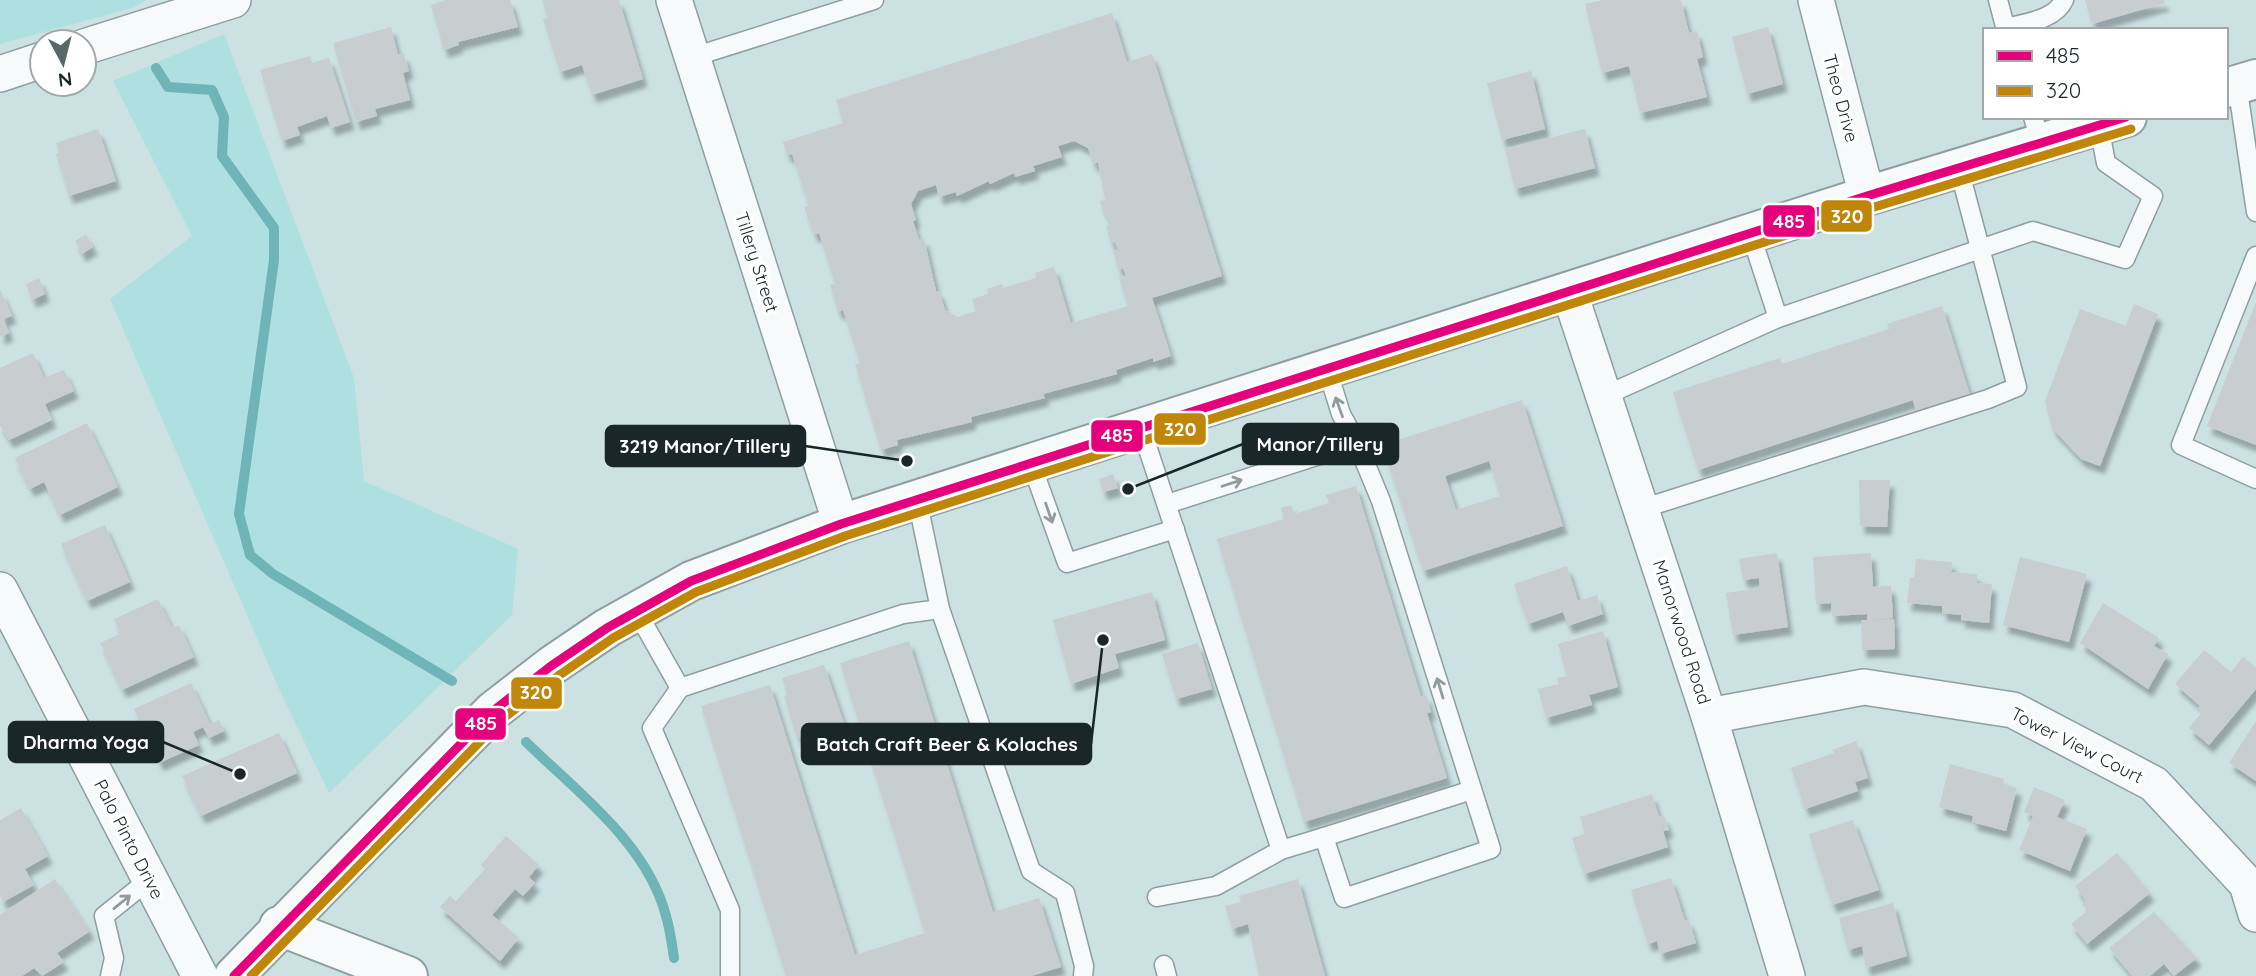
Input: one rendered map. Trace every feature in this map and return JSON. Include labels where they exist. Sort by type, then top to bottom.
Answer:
[{"type":"main road","points":[[234,976],[279,926],[493,710],[551,666],[691,581],[841,524],[917,499],[1959,169],[2037,130],[2113,121]]},
{"type":"main road","points":[[279,926],[408,976]]},
{"type":"street","points":[[98,42],[190,6],[233,0]]},
{"type":"street","name":"Tillery Street","points":[[674,0],[841,524]]},
{"type":"street","name":"Theo Drive","points":[[1816,0],[1867,196]]},
{"type":"street","points":[[0,74],[28,65]]},
{"type":"street","name":"Manorwood Road","points":[[1569,291],[1709,716],[1787,976]]},
{"type":"street","name":"Palo Pinto Drive","points":[[0,590],[200,976]]},
{"type":"street","name":"Tower View Court","points":[[1709,716],[1864,687],[2013,710],[2154,785],[2253,893]]},
{"type":"lane","points":[[693,57],[874,0]]},
{"type":"lane","points":[[1997,0],[2006,28]]},
{"type":"lane","points":[[2009,28],[2046,17],[2061,8],[2064,0]]},
{"type":"lane","points":[[2240,84],[2256,212]]},
{"type":"lane","points":[[1604,396],[1778,318],[2034,231],[2125,259],[2153,197],[2106,163],[2113,121]]},
{"type":"lane","points":[[1641,509],[1988,399],[2017,387],[1959,169]]},
{"type":"lane","points":[[1751,235],[1778,318]]},
{"type":"lane","points":[[2256,256],[2181,445],[2256,479]]},
{"type":"lane","points":[[1324,837],[1344,898],[1492,849],[1381,501],[1357,443],[1341,414],[1327,369]]},
{"type":"lane","points":[[1141,428],[1281,850]]},
{"type":"lane","points":[[1167,505],[1357,443]]},
{"type":"lane","points":[[1031,463],[1066,563],[1175,529]]},
{"type":"lane","points":[[917,499],[940,609],[1031,871],[1065,893],[1084,967],[1083,976]]},
{"type":"lane","points":[[730,976],[730,910],[652,728],[680,688],[903,614],[940,609]]},
{"type":"lane","points":[[637,612],[680,688]]},
{"type":"lane","points":[[1157,897],[1216,886],[1281,850],[1472,790]]},
{"type":"lane","points":[[110,976],[114,958],[104,916],[150,879]]},
{"type":"shaded area","points":[[0,0],[147,0],[132,8],[59,28],[28,28],[28,36],[0,44]]},
{"type":"shaded area","points":[[224,34],[354,378],[364,481],[518,549],[512,615],[329,793],[280,691],[110,299],[192,236],[113,81]]},
{"type":"building","points":[[446,0],[510,0],[518,27],[458,42],[459,45],[444,50],[431,5]]},
{"type":"building","points":[[542,0],[619,0],[643,79],[592,95],[582,65],[560,72],[543,19],[548,18]]},
{"type":"building","points":[[1603,0],[1681,0],[1689,33],[1697,31],[1703,57],[1697,59],[1707,97],[1640,113],[1629,66],[1602,73],[1585,4]]},
{"type":"building","points":[[2085,0],[2164,0],[2165,3],[2092,24]]},
{"type":"building","points":[[1112,13],[1127,62],[1152,54],[1222,276],[1152,298],[1171,356],[1153,362],[1153,358],[1116,370],[1117,374],[1043,394],[1045,398],[971,417],[972,422],[897,440],[898,445],[881,450],[855,364],[860,363],[843,310],[838,312],[830,285],[835,284],[819,233],[814,235],[804,207],[809,206],[792,154],[787,155],[783,142],[843,123],[836,100]],"holes":[[[1074,141],[1088,148],[1093,164],[1098,162],[1105,200],[1099,201],[1111,225],[1106,226],[1111,243],[1115,242],[1118,250],[1113,252],[1119,270],[1123,268],[1126,276],[1119,278],[1128,306],[1071,323],[1054,267],[1035,273],[1036,278],[1003,288],[1002,284],[987,289],[988,294],[972,299],[976,311],[958,317],[945,310],[939,291],[936,291],[924,238],[919,240],[913,221],[916,220],[911,204],[918,191],[936,185],[939,197],[956,192],[957,196],[989,181],[990,184],[1014,173],[1015,177],[1035,171],[1033,166],[1062,157],[1058,146]]]},
{"type":"building","points":[[391,27],[398,55],[404,54],[409,71],[403,73],[410,100],[375,109],[377,116],[356,122],[333,43]]},
{"type":"building","points":[[1768,27],[1783,84],[1747,94],[1732,37]]},
{"type":"building","points":[[310,56],[312,63],[329,58],[350,122],[331,128],[327,116],[297,127],[300,135],[282,141],[260,70]]},
{"type":"building","points":[[1531,71],[1545,129],[1502,140],[1487,83]]},
{"type":"building","points":[[98,129],[116,181],[69,196],[56,154],[59,153],[56,143]]},
{"type":"building","points":[[1585,129],[1595,168],[1515,189],[1505,149]]},
{"type":"building","points":[[86,234],[93,247],[82,254],[75,241]]},
{"type":"building","points":[[39,278],[45,294],[32,300],[26,284]]},
{"type":"building","points":[[0,289],[12,316],[3,319],[9,333],[0,337]]},
{"type":"building","points":[[2256,302],[2256,445],[2207,426]]},
{"type":"building","points":[[2134,304],[2158,314],[2100,466],[2081,459],[2052,428],[2045,401],[2080,309],[2126,326]]},
{"type":"building","points":[[1942,306],[1970,395],[1916,412],[1913,400],[1698,470],[1673,392],[1780,358],[1782,364],[1889,329],[1887,324]]},
{"type":"building","points":[[33,353],[44,378],[64,370],[74,391],[45,404],[52,420],[9,440],[0,425],[0,368]]},
{"type":"building","points":[[1522,400],[1563,526],[1423,571],[1382,445]],"holes":[[[1489,461],[1500,496],[1456,510],[1445,476]]]},
{"type":"building","points":[[87,423],[118,487],[60,515],[44,482],[30,489],[15,458]]},
{"type":"building","points":[[1113,474],[1118,488],[1103,492],[1099,479]]},
{"type":"building","points":[[1859,480],[1890,480],[1887,527],[1860,526]]},
{"type":"building","points":[[1356,486],[1421,697],[1426,695],[1431,712],[1427,713],[1447,778],[1304,822],[1217,539],[1284,519],[1281,508],[1291,505],[1294,514],[1329,503],[1326,495]]},
{"type":"building","points":[[105,525],[130,582],[87,601],[61,544]]},
{"type":"building","points":[[1777,553],[1788,627],[1733,635],[1726,593],[1760,588],[1759,578],[1743,580],[1739,559]]},
{"type":"building","points":[[1871,553],[1873,587],[1891,586],[1893,618],[1871,620],[1894,619],[1895,649],[1862,650],[1861,620],[1867,620],[1867,614],[1832,616],[1831,603],[1816,604],[1813,557]]},
{"type":"building","points":[[2020,557],[2087,574],[2069,642],[2003,625]]},
{"type":"building","points":[[1916,559],[1952,562],[1951,572],[1977,574],[1977,583],[1992,584],[1989,623],[1961,620],[1961,615],[1942,613],[1942,606],[1907,603],[1910,577],[1914,578]]},
{"type":"building","points":[[1567,566],[1578,601],[1597,595],[1603,614],[1568,626],[1563,612],[1528,624],[1514,584]]},
{"type":"building","points":[[1152,592],[1165,640],[1115,654],[1119,668],[1071,684],[1053,620]]},
{"type":"building","points":[[158,599],[172,628],[179,625],[194,657],[122,690],[100,643],[120,634],[114,619]]},
{"type":"building","points":[[2103,603],[2159,638],[2154,646],[2168,654],[2148,689],[2080,643]]},
{"type":"building","points":[[1603,631],[1618,687],[1589,695],[1592,705],[1546,718],[1538,689],[1559,684],[1557,678],[1567,676],[1558,644]]},
{"type":"building","points":[[909,641],[993,912],[1039,898],[1061,967],[1031,976],[786,976],[701,706],[770,685],[855,955],[925,933],[840,663]]},
{"type":"building","points":[[1198,643],[1212,689],[1176,699],[1162,654]]},
{"type":"building","points":[[2204,650],[2231,672],[2243,657],[2256,668],[2256,689],[2209,745],[2189,728],[2202,712],[2198,708],[2200,706],[2175,684]]},
{"type":"building","points":[[824,665],[844,723],[797,738],[784,696],[787,694],[782,678]]},
{"type":"building","points":[[191,683],[210,724],[219,720],[224,731],[209,738],[203,727],[193,732],[199,745],[159,763],[134,709]]},
{"type":"building","points":[[2256,721],[2256,781],[2229,763]]},
{"type":"building","points":[[279,733],[297,773],[201,816],[182,776]]},
{"type":"building","points":[[1856,741],[1868,778],[1855,782],[1858,791],[1805,809],[1791,768],[1834,753],[1832,750]]},
{"type":"building","points":[[1950,764],[2004,779],[2003,784],[2017,788],[2006,831],[1972,822],[1973,816],[1939,807]]},
{"type":"building","points":[[2034,787],[2065,800],[2057,817],[2087,829],[2070,871],[2019,850],[2033,816],[2024,812]]},
{"type":"building","points":[[1652,794],[1659,817],[1664,816],[1669,830],[1663,831],[1668,847],[1584,874],[1572,838],[1585,834],[1580,817]]},
{"type":"building","points":[[21,808],[48,856],[25,869],[34,885],[3,902],[0,896],[0,820]]},
{"type":"building","points":[[1853,820],[1879,890],[1832,905],[1809,834]]},
{"type":"building","points":[[506,836],[539,865],[529,877],[535,883],[523,896],[515,889],[492,915],[519,938],[500,961],[440,907],[450,896],[456,901],[485,869],[481,865]]},
{"type":"building","points":[[2117,853],[2150,893],[2087,944],[2071,924],[2087,911],[2082,904],[2086,901],[2075,886]]},
{"type":"building","points":[[1671,878],[1685,921],[1689,920],[1696,943],[1660,954],[1657,941],[1648,944],[1631,890]]},
{"type":"building","points":[[55,879],[90,931],[57,953],[64,962],[42,976],[34,968],[22,976],[0,976],[0,915]]},
{"type":"building","points":[[1298,879],[1325,976],[1259,976],[1248,924],[1232,929],[1225,906],[1241,902],[1239,896]]},
{"type":"building","points":[[1893,903],[1907,956],[1866,968],[1862,946],[1848,950],[1839,918]]},
{"type":"building","points":[[2154,912],[2197,958],[2174,976],[2164,964],[2150,976],[2132,976],[2109,948]]},
{"type":"waterway","points":[[156,68],[168,87],[212,90],[224,117],[222,156],[274,228],[274,260],[239,514],[250,555],[273,574],[452,681]]},
{"type":"waterway","points":[[526,742],[608,820],[643,865],[657,890],[666,916],[674,958]]},
{"type":"transit line","name":"485","points":[[234,976],[493,711],[551,666],[607,628],[691,581],[841,524],[1867,196],[2119,119]]},
{"type":"transit line","name":"320","points":[[251,976],[501,720],[613,638],[696,592],[845,536],[1871,208],[2131,129]]},
{"type":"place","name":"3219 Manor/Tillery","points":[[907,461]]},
{"type":"place","name":"Manor/Tillery","points":[[1128,489]]},
{"type":"place","name":"Batch Craft Beer & Kolaches","points":[[1103,640]]},
{"type":"place","name":"Dharma Yoga","points":[[240,774]]}]
